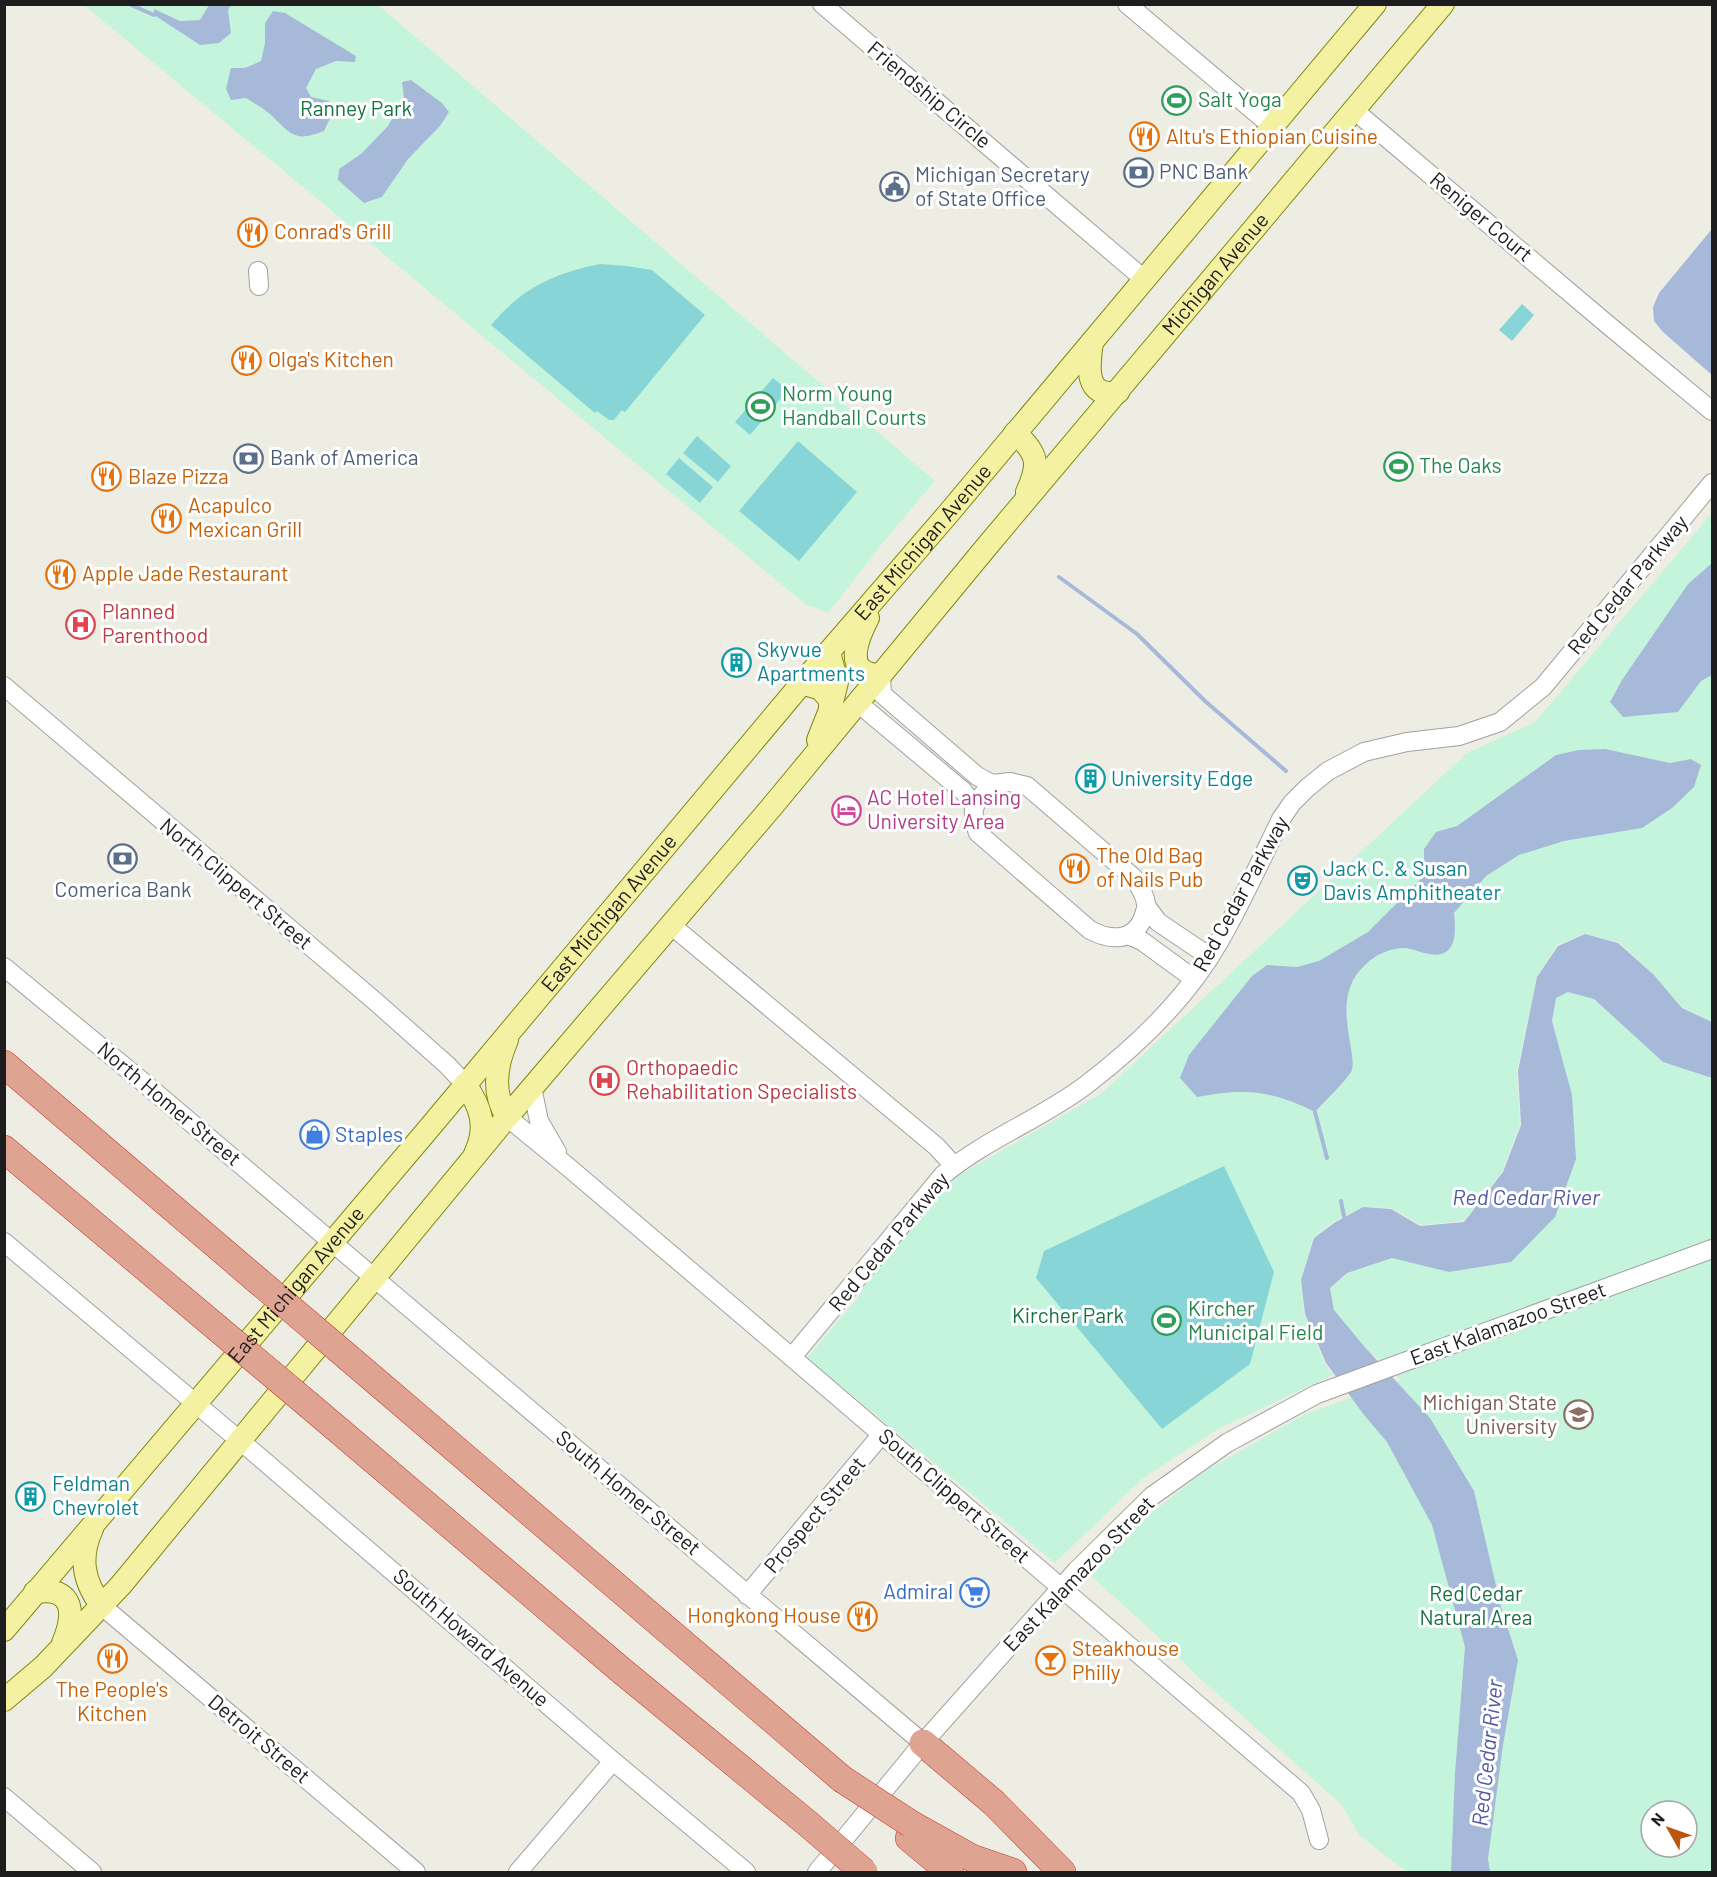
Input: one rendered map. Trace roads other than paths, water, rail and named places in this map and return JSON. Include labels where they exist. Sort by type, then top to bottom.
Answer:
[{"type":"highway","points":[[4,1064],[842,1779],[907,1828],[950,1872]]},
{"type":"highway","points":[[4,1149],[622,1671],[803,1828],[864,1872]]},
{"type":"highway","points":[[923,1743],[1008,1816],[1056,1868]]},
{"type":"highway","points":[[803,1828],[838,1872]]},
{"type":"highway","points":[[907,1828],[964,1855],[1011,1872]]},
{"type":"main road","points":[[1273,127],[1375,4]]},
{"type":"main road","name":"Michigan Avenue","points":[[881,675],[1443,4]]},
{"type":"main road","name":"East Michigan Avenue","points":[[4,1630],[1273,127]]},
{"type":"main road","points":[[1092,342],[1088,366],[1091,381],[1104,391],[1118,392]]},
{"type":"main road","points":[[1015,433],[1032,451],[1036,467],[1018,510]]},
{"type":"main road","points":[[858,703],[851,670],[856,645],[860,633],[886,586]]},
{"type":"main road","points":[[4,1700],[60,1650],[121,1585],[373,1277],[881,675],[869,673],[858,664],[855,655],[856,645]]},
{"type":"main road","points":[[806,765],[830,710],[837,682],[829,652]]},
{"type":"main road","points":[[802,683],[825,692],[830,700],[830,710]]},
{"type":"main road","points":[[507,1117],[498,1100],[497,1078],[501,1054],[513,1028]]},
{"type":"main road","points":[[465,1084],[477,1101],[481,1118],[478,1146],[466,1167]]},
{"type":"main road","points":[[95,1522],[85,1551],[84,1569],[92,1593],[102,1606]]},
{"type":"main road","points":[[85,1551],[88,1566],[94,1577],[106,1583],[121,1585]]},
{"type":"main road","points":[[60,1563],[67,1572],[73,1590],[71,1616],[60,1650]]},
{"type":"main road","points":[[35,1592],[53,1591],[60,1594],[68,1604],[71,1616]]},
{"type":"street","name":"Friendship Circle","points":[[822,4],[1144,280]]},
{"type":"street","points":[[1127,4],[1273,127]]},
{"type":"street","name":"Reniger Court","points":[[1355,111],[1713,411]]},
{"type":"street","name":"Red Cedar Parkway","points":[[792,1357],[928,1191],[954,1166],[1085,1085],[1147,1034],[1210,957],[1247,890],[1281,819],[1292,803],[1307,788],[1328,771],[1364,752],[1407,742],[1459,736],[1500,722],[1544,687],[1713,483]]},
{"type":"street","points":[[881,675],[882,694],[977,776],[992,784],[1010,782],[1027,786],[1134,878],[1143,892],[1147,907],[1158,922],[1210,957]]},
{"type":"street","name":"North Clippert Street","points":[[4,686],[376,1002],[465,1084]]},
{"type":"street","points":[[858,703],[963,791],[974,805]]},
{"type":"street","points":[[992,784],[974,805],[973,818],[978,833],[1090,930],[1103,937],[1118,938],[1128,935],[1141,923],[1147,907]]},
{"type":"street","points":[[670,925],[937,1147],[954,1166]]},
{"type":"street","points":[[1128,935],[1142,941],[1194,979]]},
{"type":"street","name":"North Homer Street","points":[[4,967],[332,1242]]},
{"type":"street","name":"South Clippert Street","points":[[532,1087],[542,1128],[567,1166]]},
{"type":"street","name":"South Clippert Street","points":[[507,1117],[792,1357],[1301,1793],[1311,1810],[1319,1840]]},
{"type":"street","name":"South Howard Avenue","points":[[4,1242],[746,1872]]},
{"type":"street","name":"South Homer Street","points":[[332,1242],[923,1743]]},
{"type":"street","name":"East Kalamazoo Street","points":[[817,1872],[923,1743],[1061,1588],[1152,1496],[1227,1443],[1317,1394],[1713,1249]]},
{"type":"street","name":"Prospect Street","points":[[747,1595],[882,1434]]},
{"type":"street","name":"Detroit Street","points":[[102,1606],[416,1872]]},
{"type":"street","points":[[518,1872],[613,1761]]},
{"type":"street","points":[[4,1797],[93,1872]]},
{"type":"water","points":[[209,5],[231,5],[228,10],[231,33],[219,43],[200,45],[154,15],[154,9],[180,21],[200,20]]},
{"type":"water","points":[[273,11],[285,13],[356,56],[355,62],[336,61],[316,69],[306,88],[311,97],[329,101],[332,114],[324,131],[314,135],[299,136],[288,131],[267,112],[246,98],[231,100],[226,89],[231,68],[245,68],[261,61],[265,43],[265,23]]},
{"type":"water","points":[[411,80],[442,103],[449,112],[440,126],[408,159],[382,197],[364,203],[338,180],[339,169],[361,154],[388,126],[404,98],[402,82]]},
{"type":"water","points":[[1712,229],[1712,375],[1663,332],[1654,321],[1653,307],[1659,293]]},
{"type":"water","points":[[1712,563],[1712,675],[1701,681],[1678,712],[1623,717],[1610,702],[1622,680],[1688,584]]},
{"type":"water","points":[[1605,749],[1670,763],[1691,759],[1701,765],[1694,787],[1672,808],[1642,828],[1564,841],[1519,855],[1486,876],[1454,913],[1453,943],[1445,953],[1429,954],[1400,948],[1384,952],[1369,961],[1352,982],[1347,1001],[1352,1070],[1315,1112],[1285,1099],[1258,1093],[1230,1092],[1197,1097],[1180,1078],[1189,1055],[1252,976],[1267,965],[1297,967],[1319,961],[1368,932],[1424,876],[1424,849],[1436,832],[1457,826],[1556,755],[1579,750]]},
{"type":"water","name":"Red Cedar River","points":[[1585,934],[1618,943],[1654,975],[1682,1008],[1712,1022],[1712,1078],[1663,1062],[1594,999],[1568,992],[1556,998],[1552,1021],[1572,1095],[1576,1159],[1555,1217],[1511,1262],[1449,1272],[1392,1258],[1347,1273],[1330,1288],[1334,1310],[1430,1418],[1474,1491],[1501,1607],[1518,1660],[1503,1745],[1488,1859],[1490,1872],[1451,1872],[1455,1773],[1465,1647],[1432,1525],[1387,1442],[1326,1363],[1305,1314],[1301,1280],[1314,1238],[1334,1223],[1363,1207],[1391,1209],[1420,1226],[1464,1222],[1503,1172],[1521,1125],[1518,1071],[1537,977],[1558,946]]},
{"type":"waterway","points":[[129,4],[154,15]]},
{"type":"waterway","points":[[1059,577],[1137,634],[1205,701],[1286,771]]},
{"type":"waterway","points":[[1315,1112],[1327,1158]]},
{"type":"waterway","points":[[1341,1201],[1345,1221]]},
{"type":"place","name":"Salt Yoga","points":[[1177,100]]},
{"type":"place","name":"Altu's Ethiopian Cuisine","points":[[1145,137]]},
{"type":"place","name":"PNC Bank","points":[[1138,172]]},
{"type":"place","name":"Michigan Secretary of State Office","points":[[894,187]]},
{"type":"place","name":"Conrad's Grill","points":[[253,232]]},
{"type":"place","name":"Olga's Kitchen","points":[[247,360]]},
{"type":"place","name":"Norm Young Handball Courts","points":[[761,406]]},
{"type":"place","name":"Bank of America","points":[[249,458]]},
{"type":"place","name":"The Oaks","points":[[1398,466]]},
{"type":"place","name":"Blaze Pizza","points":[[107,477]]},
{"type":"place","name":"Acapulco Mexican Grill","points":[[167,518]]},
{"type":"place","name":"Apple Jade Restaurant","points":[[61,574]]},
{"type":"place","name":"Planned Parenthood","points":[[81,624]]},
{"type":"place","name":"Skyvue Apartments","points":[[736,662]]},
{"type":"place","name":"University Edge","points":[[1090,779]]},
{"type":"place","name":"AC Hotel Lansing University Area","points":[[846,810]]},
{"type":"place","name":"Comerica Bank","points":[[123,859]]},
{"type":"place","name":"The Old Bag of Nails Pub","points":[[1075,868]]},
{"type":"place","name":"Jack C. & Susan Davis Amphitheater","points":[[1302,881]]},
{"type":"place","name":"Orthopaedic Rehabilitation Specialists","points":[[605,1080]]},
{"type":"place","name":"Staples","points":[[314,1135]]},
{"type":"place","name":"Kircher Municipal Field","points":[[1167,1321]]},
{"type":"place","name":"Michigan State University","points":[[1578,1415]]},
{"type":"place","name":"Feldman Chevrolet","points":[[31,1496]]},
{"type":"place","name":"Admiral","points":[[974,1592]]},
{"type":"place","name":"Hongkong House","points":[[862,1616]]},
{"type":"place","name":"The People's Kitchen","points":[[112,1659]]},
{"type":"place","name":"Steakhouse Philly","points":[[1051,1661]]},
{"type":"park label","name":"Ranney Park","points":[[356,109]]},
{"type":"park label","name":"Kircher Park","points":[[1068,1316]]},
{"type":"park label","name":"Red Cedar Natural Area","points":[[1476,1606]]}]
